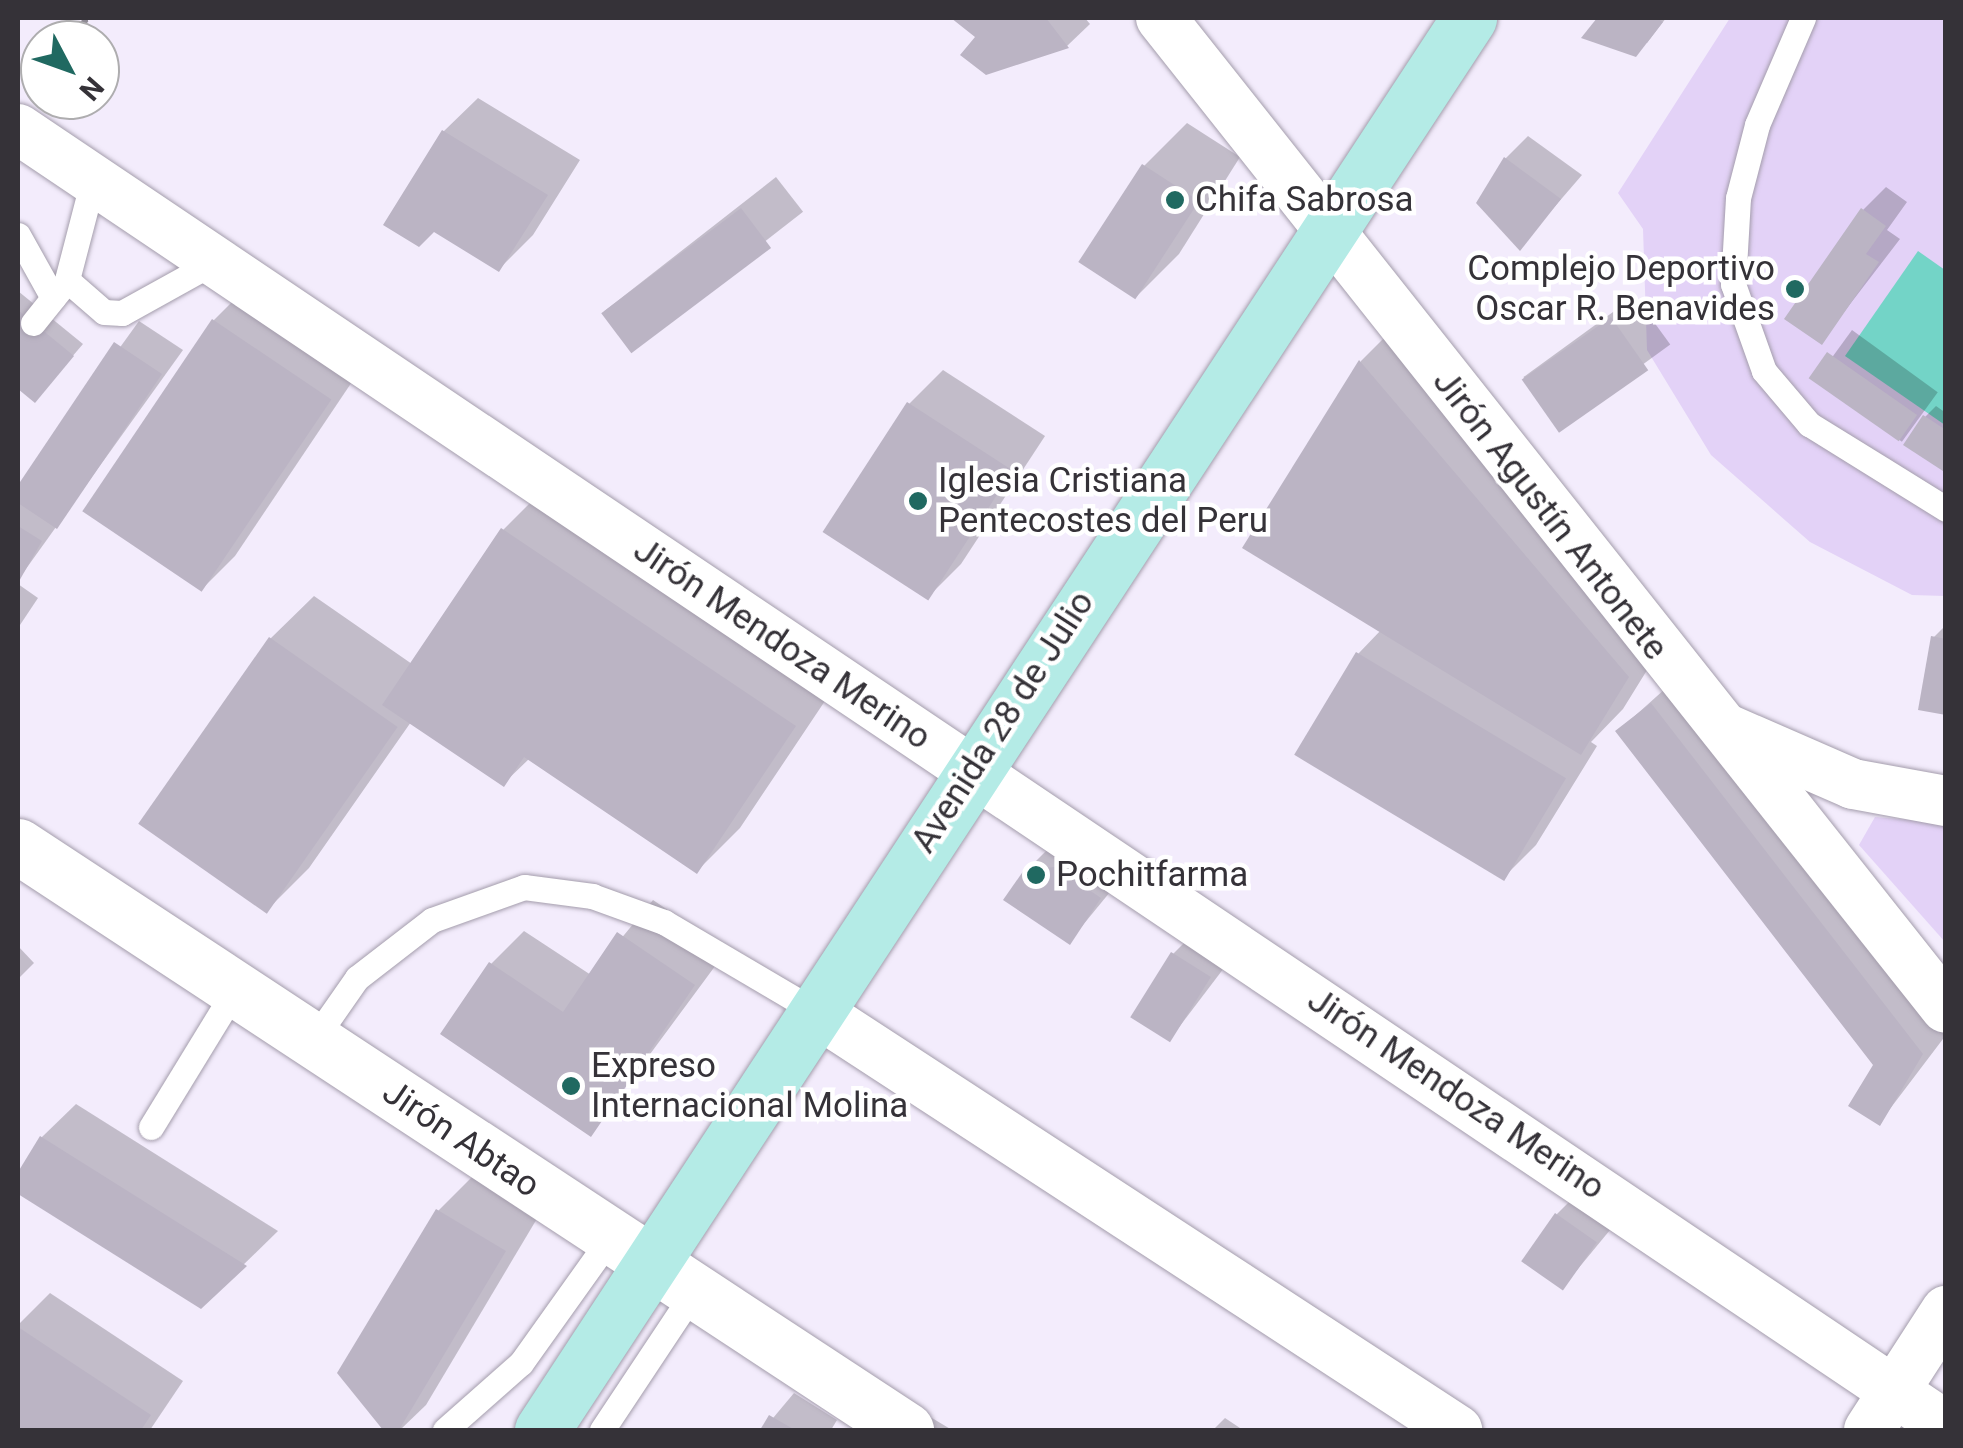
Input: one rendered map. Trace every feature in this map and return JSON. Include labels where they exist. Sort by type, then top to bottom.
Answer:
[{"type":"main road","name":"Avenida 28 de Julio","points":[[542,1430],[971,770],[1470,18]]},
{"type":"street","name":"Jirón Agustín Antonete","points":[[1161,18],[1711,721],[1946,1008]]},
{"type":"street","name":"Jirón Mendoza Merino","points":[[18,129],[1896,1388],[1946,1426]]},
{"type":"street","points":[[1711,721],[1853,784],[1946,801]]},
{"type":"street","name":"Jirón Abtao","points":[[18,846],[651,1266],[906,1430]]},
{"type":"street","points":[[815,1012],[1457,1430]]},
{"type":"street","points":[[1869,1430],[1946,1311]]},
{"type":"lane","points":[[1803,18],[1756,125],[1738,198],[1733,284],[1764,371],[1809,424],[1946,509]]},
{"type":"lane","points":[[33,322],[60,289],[93,180]]},
{"type":"lane","points":[[18,235],[60,289],[104,312],[122,313],[214,262]]},
{"type":"lane","points":[[313,1041],[357,978],[432,920],[524,887],[592,896],[664,922],[815,1012]]},
{"type":"lane","points":[[151,1127],[235,990]]},
{"type":"lane","points":[[445,1430],[520,1363],[651,1266]]},
{"type":"lane","points":[[602,1430],[651,1266]]},
{"type":"shaded area","name":"Complejo Deportivo Oscar R. Benavides","points":[[1730,18],[1945,18],[1945,596],[1912,595],[1810,542],[1711,455],[1647,350],[1643,229],[1618,193]]},
{"type":"shaded area","points":[[1918,251],[1945,270],[1945,425],[1845,356]]},
{"type":"shaded area","points":[[1875,817],[1945,823],[1945,942],[1859,845]]},
{"type":"building","points":[[951,18],[1046,18],[1069,48],[986,75],[960,55],[975,37]]},
{"type":"building","points":[[1597,18],[1656,18],[1663,22],[1636,57],[1581,38]]},
{"type":"building","points":[[442,130],[548,195],[499,272],[434,232],[419,247],[383,225]]},
{"type":"building","points":[[1504,157],[1561,199],[1520,251],[1476,203]]},
{"type":"building","points":[[1142,164],[1199,201],[1135,299],[1078,262]]},
{"type":"building","points":[[741,208],[771,248],[631,353],[601,313]]},
{"type":"building","points":[[1861,208],[1886,226],[1866,254],[1879,262],[1822,345],[1784,319]]},
{"type":"building","points":[[18,310],[74,356],[35,403],[18,389]]},
{"type":"building","points":[[1611,317],[1648,370],[1559,433],[1522,380]]},
{"type":"building","points":[[212,319],[331,400],[202,592],[82,511]]},
{"type":"building","points":[[114,342],[162,374],[57,529],[18,503],[18,485]]},
{"type":"building","points":[[1827,352],[1917,415],[1899,441],[1809,378]]},
{"type":"building","points":[[1359,360],[1629,677],[1581,755],[1242,548]]},
{"type":"building","name":"Iglesia Cristiana Pentecostes del Peru","points":[[907,402],[1013,471],[928,601],[823,532]]},
{"type":"building","points":[[1923,415],[1946,430],[1946,473],[1903,445]]},
{"type":"building","points":[[18,526],[42,541],[18,583]]},
{"type":"building","points":[[501,528],[796,726],[697,874],[524,757],[504,787],[382,705]]},
{"type":"building","points":[[1931,636],[1946,639],[1946,715],[1918,710]]},
{"type":"building","points":[[269,637],[398,727],[267,914],[138,824]]},
{"type":"building","points":[[1356,652],[1566,778],[1504,881],[1294,755]]},
{"type":"building","points":[[1651,703],[1923,1054],[1880,1126],[1848,1106],[1873,1065],[1615,731]]},
{"type":"building","points":[[1055,867],[1101,898],[1070,945],[1003,900],[1024,870]]},
{"type":"building","name":"Expreso Internacional Molina","points":[[617,932],[695,985],[591,1137],[440,1034],[489,962],[563,1012]]},
{"type":"building","points":[[1171,952],[1211,977],[1170,1042],[1130,1017]]},
{"type":"building","points":[[40,1136],[247,1266],[201,1309],[18,1194],[18,1172]]},
{"type":"building","points":[[436,1209],[506,1251],[399,1430],[383,1430],[337,1373]]},
{"type":"building","points":[[1555,1213],[1597,1242],[1563,1291],[1521,1261]]},
{"type":"building","points":[[18,1327],[151,1415],[141,1430],[18,1430]]},
{"type":"building","points":[[769,1415],[795,1430],[760,1430]]},
{"type":"place","name":"Chifa Sabrosa","points":[[1175,200]]},
{"type":"place","name":"Complejo Deportivo Oscar R. Benavides","points":[[1795,289]]},
{"type":"place","name":"Iglesia Cristiana Pentecostes del Peru","points":[[918,501]]},
{"type":"place","name":"Pochitfarma","points":[[1036,875]]},
{"type":"place","name":"Expreso Internacional Molina","points":[[571,1086]]}]
